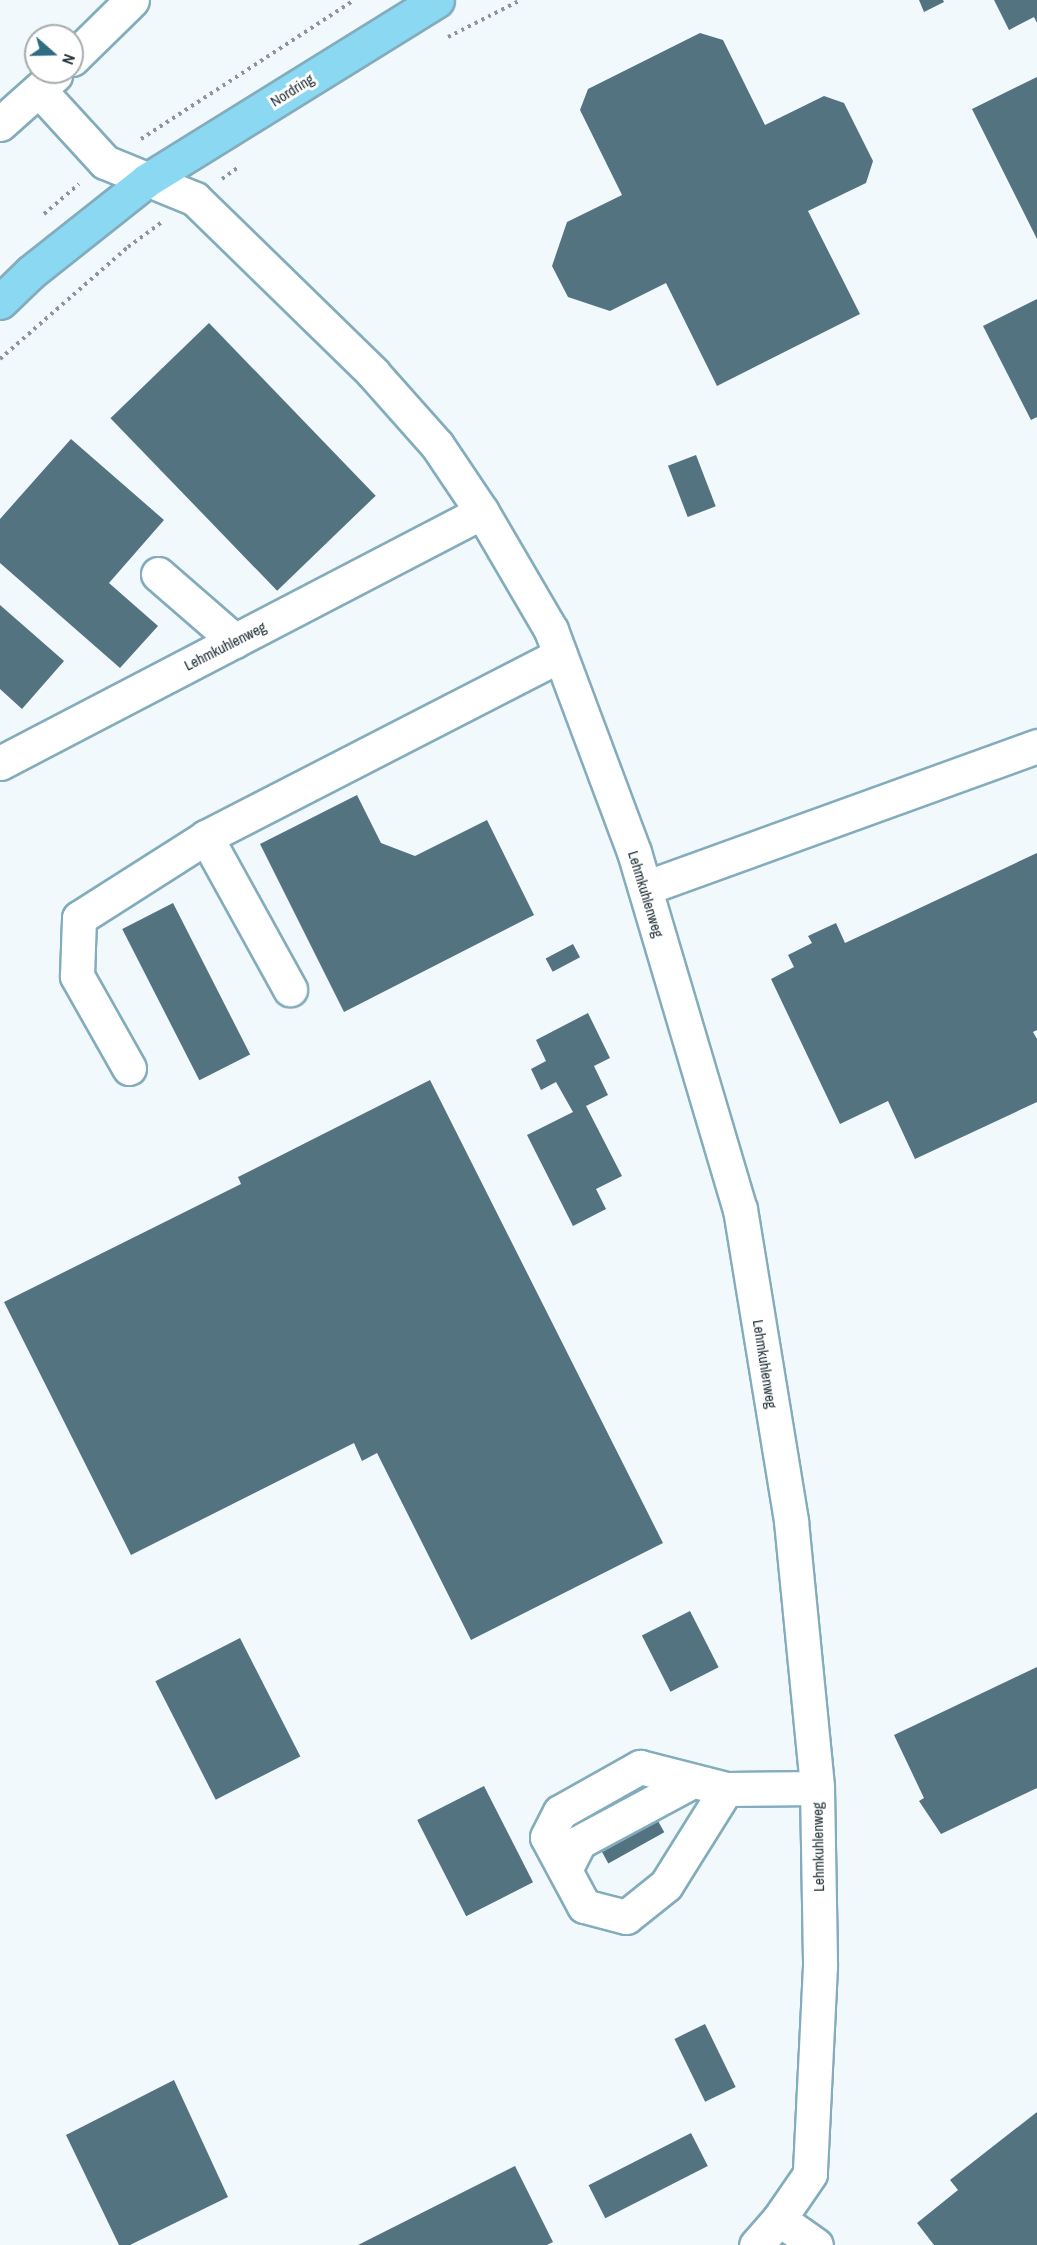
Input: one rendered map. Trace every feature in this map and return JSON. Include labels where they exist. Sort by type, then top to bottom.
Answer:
[{"type":"main road","name":"Nordring","points":[[0,302],[31,272],[147,180],[436,0]]},
{"type":"street","points":[[84,47],[132,0]]},
{"type":"street","points":[[0,124],[46,84]]},
{"type":"street","points":[[51,84],[105,162],[147,180]]},
{"type":"street","name":"Lehmkuhlenweg","points":[[147,180],[195,199],[373,373],[437,445],[482,512],[551,630],[645,888],[740,1209],[790,1521],[817,1788],[820,1966],[810,2174],[780,2219],[756,2245]]},
{"type":"street","name":"Lehmkuhlenweg","points":[[0,763],[482,512]]},
{"type":"street","points":[[158,573],[236,641]]},
{"type":"street","points":[[129,1068],[77,976],[79,918],[207,837],[560,655]]},
{"type":"street","points":[[645,888],[1037,746]]},
{"type":"street","points":[[207,837],[290,989]]},
{"type":"street","points":[[726,1789],[666,1885],[626,1917],[584,1906],[547,1837],[560,1812],[640,1767],[726,1789],[817,1788]]},
{"type":"street","points":[[780,2219],[816,2245]]},
{"type":"path","points":[[438,43],[521,0]]},
{"type":"path","points":[[0,359],[128,247],[243,164]]},
{"type":"building","points":[[919,0],[943,0],[944,2],[924,12]]},
{"type":"building","points":[[994,0],[1037,0],[1037,23],[1034,17],[1009,30]]},
{"type":"building","points":[[700,33],[723,40],[765,125],[824,96],[844,103],[873,161],[866,183],[808,211],[860,314],[717,386],[666,283],[610,311],[568,297],[552,266],[567,222],[622,195],[580,110],[588,89]]},
{"type":"building","points":[[1037,77],[1037,239],[972,109]]},
{"type":"building","points":[[1037,299],[1037,417],[1031,420],[983,326]]},
{"type":"building","points":[[209,323],[376,496],[277,591],[110,418]]},
{"type":"building","points":[[71,439],[164,520],[109,583],[158,626],[120,668],[0,563],[0,519]]},
{"type":"building","points":[[696,455],[716,506],[688,517],[668,466]]},
{"type":"building","points":[[0,605],[64,661],[22,709],[0,689]]},
{"type":"building","points":[[357,795],[381,843],[415,856],[487,820],[534,915],[344,1012],[260,844]]},
{"type":"building","points":[[1037,853],[1037,1030],[1033,1032],[1037,1039],[1037,1102],[915,1159],[888,1101],[840,1124],[771,979],[794,967],[788,955],[812,943],[808,936],[836,923],[845,943]]},
{"type":"building","points":[[173,903],[250,1054],[199,1080],[122,929]]},
{"type":"building","points":[[573,944],[580,957],[553,972],[546,959]]},
{"type":"building","points":[[588,1013],[610,1058],[594,1066],[608,1095],[586,1106],[622,1176],[596,1189],[606,1209],[573,1226],[527,1135],[573,1112],[556,1082],[541,1090],[531,1069],[546,1061],[536,1040]]},
{"type":"building","points":[[430,1080],[663,1543],[471,1640],[377,1453],[362,1461],[354,1443],[131,1555],[4,1302],[241,1184],[238,1177]]},
{"type":"building","points":[[690,1611],[719,1667],[670,1692],[642,1636]]},
{"type":"building","points":[[240,1638],[300,1757],[216,1800],[155,1681]]},
{"type":"building","points":[[1037,1667],[1037,1788],[941,1834],[919,1801],[924,1798],[894,1735]]},
{"type":"building","points":[[484,1786],[533,1882],[466,1916],[417,1820]]},
{"type":"building","points":[[658,1821],[664,1832],[608,1863],[602,1852]]},
{"type":"building","points":[[705,2024],[736,2087],[705,2102],[674,2039]]},
{"type":"building","points":[[174,2080],[228,2197],[130,2245],[119,2245],[66,2135]]},
{"type":"building","points":[[1037,2112],[1037,2245],[934,2245],[917,2223],[958,2190],[950,2180]]},
{"type":"building","points":[[691,2133],[708,2166],[605,2218],[589,2185]]},
{"type":"building","points":[[515,2166],[553,2242],[547,2245],[358,2245]]}]
